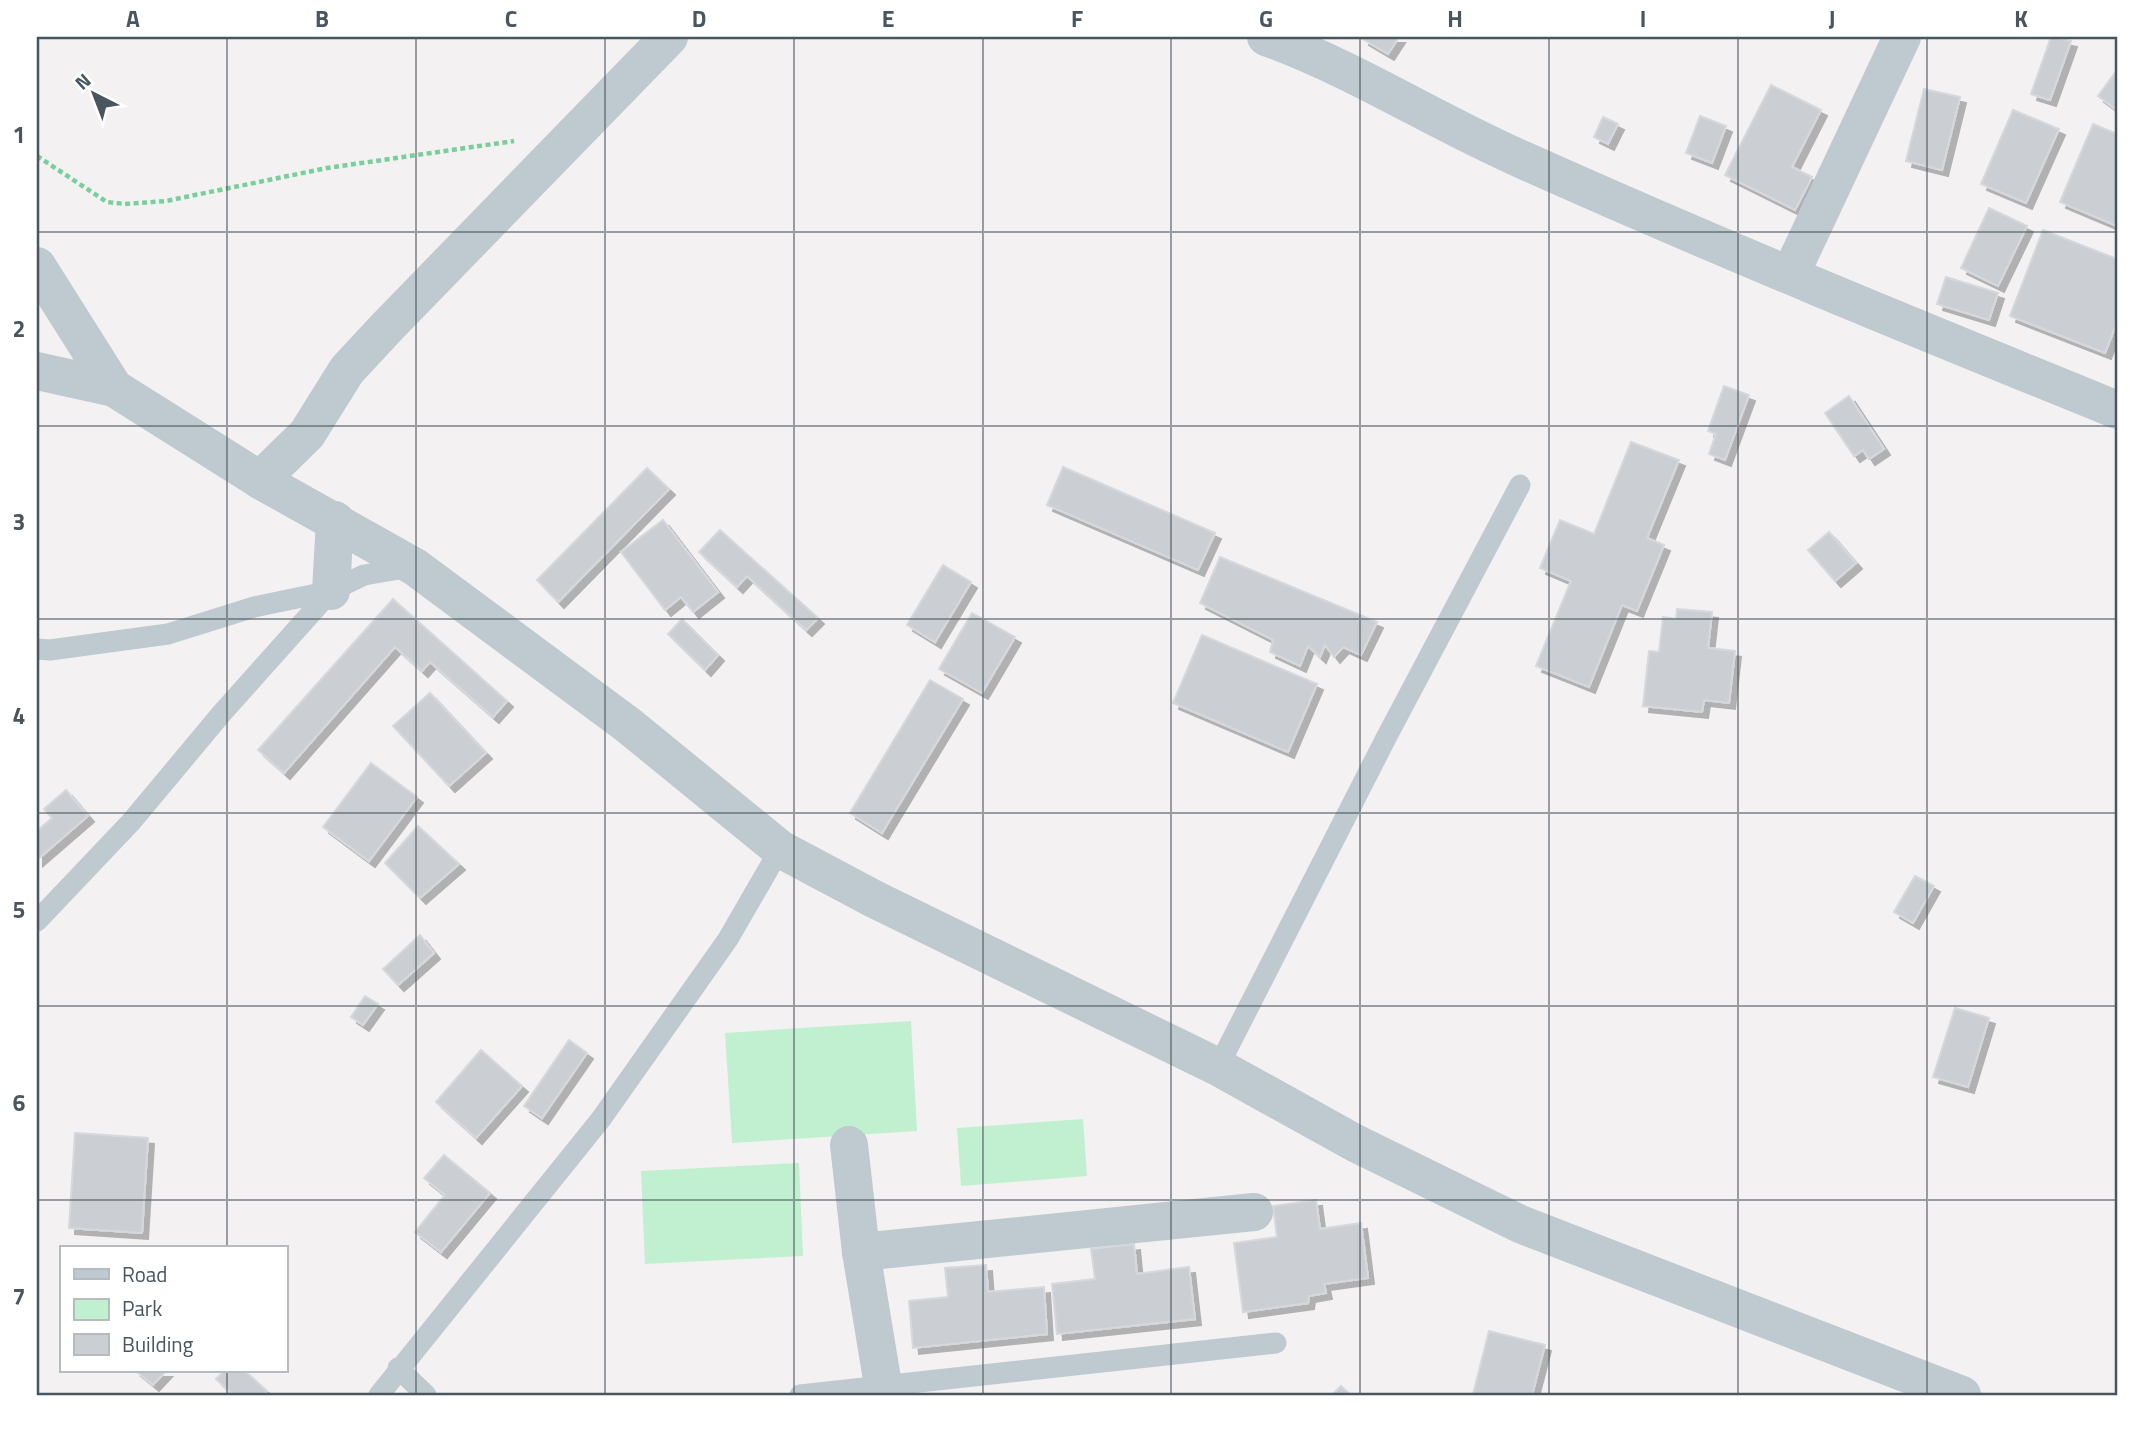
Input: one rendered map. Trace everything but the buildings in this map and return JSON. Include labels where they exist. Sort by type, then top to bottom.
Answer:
[{"type":"street","points":[[260,480],[307,433],[347,370],[573,132],[669,37]]},
{"type":"street","points":[[1266,37],[1307,51],[1465,135],[1639,212],[2117,410]]},
{"type":"street","points":[[1791,273],[1902,37]]},
{"type":"street","points":[[37,266],[114,388]]},
{"type":"street","points":[[37,371],[114,388],[260,480],[415,567],[628,725],[780,849],[874,899],[1218,1067],[1355,1143],[1520,1224],[1962,1395]]},
{"type":"street","points":[[331,591],[335,520]]},
{"type":"street","points":[[849,1144],[861,1252],[883,1385]]},
{"type":"street","points":[[861,1252],[1254,1212]]},
{"type":"lane","points":[[1218,1067],[1386,737],[1520,485]]},
{"type":"lane","points":[[37,649],[168,634],[254,607],[331,591],[364,575],[415,567]]},
{"type":"lane","points":[[37,921],[131,822],[230,702],[331,591]]},
{"type":"lane","points":[[379,1395],[398,1368],[601,1119],[728,939],[780,849]]},
{"type":"lane","points":[[800,1395],[1276,1343]]},
{"type":"lane","points":[[398,1368],[426,1395]]},
{"type":"path","points":[[37,156],[107,202],[125,204],[166,201],[327,168],[573,132]]},
{"type":"green space","points":[[911,1021],[917,1131],[732,1143],[725,1033]]},
{"type":"green space","points":[[1083,1119],[1087,1176],[961,1186],[957,1128]]},
{"type":"green space","points":[[799,1163],[803,1256],[645,1264],[641,1171]]}]
